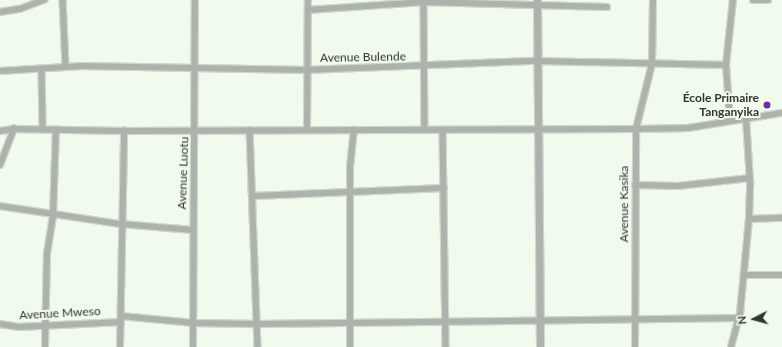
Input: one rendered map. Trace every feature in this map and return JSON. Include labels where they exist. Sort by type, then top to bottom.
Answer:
[{"type":"street","points":[[0,12],[20,9],[44,0]]},
{"type":"street","points":[[63,0],[66,67]]},
{"type":"street","name":"Avenue Luotu","points":[[193,347],[193,230],[196,130],[194,66],[195,0]]},
{"type":"street","points":[[307,129],[308,0]]},
{"type":"street","name":"Avenue Kasika","points":[[635,347],[636,130],[652,64],[653,0]]},
{"type":"street","points":[[730,122],[726,65],[733,0]]},
{"type":"street","points":[[753,0],[768,0]]},
{"type":"street","points":[[308,10],[424,1],[536,2],[607,7]]},
{"type":"street","points":[[424,1],[425,130]]},
{"type":"street","points":[[536,2],[536,129],[540,347]]},
{"type":"street","name":"Avenue Bulende","points":[[0,72],[66,67],[194,66],[307,70],[425,67],[536,61],[726,65]]},
{"type":"street","points":[[42,69],[43,129]]},
{"type":"street","points":[[0,132],[14,129],[124,131],[307,129],[444,131],[536,129],[636,130],[688,128],[782,113]]},
{"type":"street","points":[[731,347],[739,318],[749,218],[750,178],[746,119]]},
{"type":"street","points":[[0,165],[14,129]]},
{"type":"street","points":[[45,347],[47,254],[53,215],[56,130]]},
{"type":"street","points":[[250,130],[254,196],[258,347]]},
{"type":"street","points":[[350,347],[350,193],[354,130]]},
{"type":"street","points":[[120,347],[124,131]]},
{"type":"street","points":[[444,131],[446,347]]},
{"type":"street","points":[[635,185],[678,186],[750,178]]},
{"type":"street","points":[[254,196],[444,188]]},
{"type":"street","points":[[0,206],[122,224],[193,230]]},
{"type":"street","points":[[749,218],[782,218]]},
{"type":"street","points":[[744,275],[782,275]]},
{"type":"street","name":"Avenue Mweso","points":[[0,324],[19,327],[121,319],[194,323],[258,324],[446,323],[635,318],[739,318]]},
{"type":"place","name":"École Primaire Tanganyika","points":[[767,105]]}]
